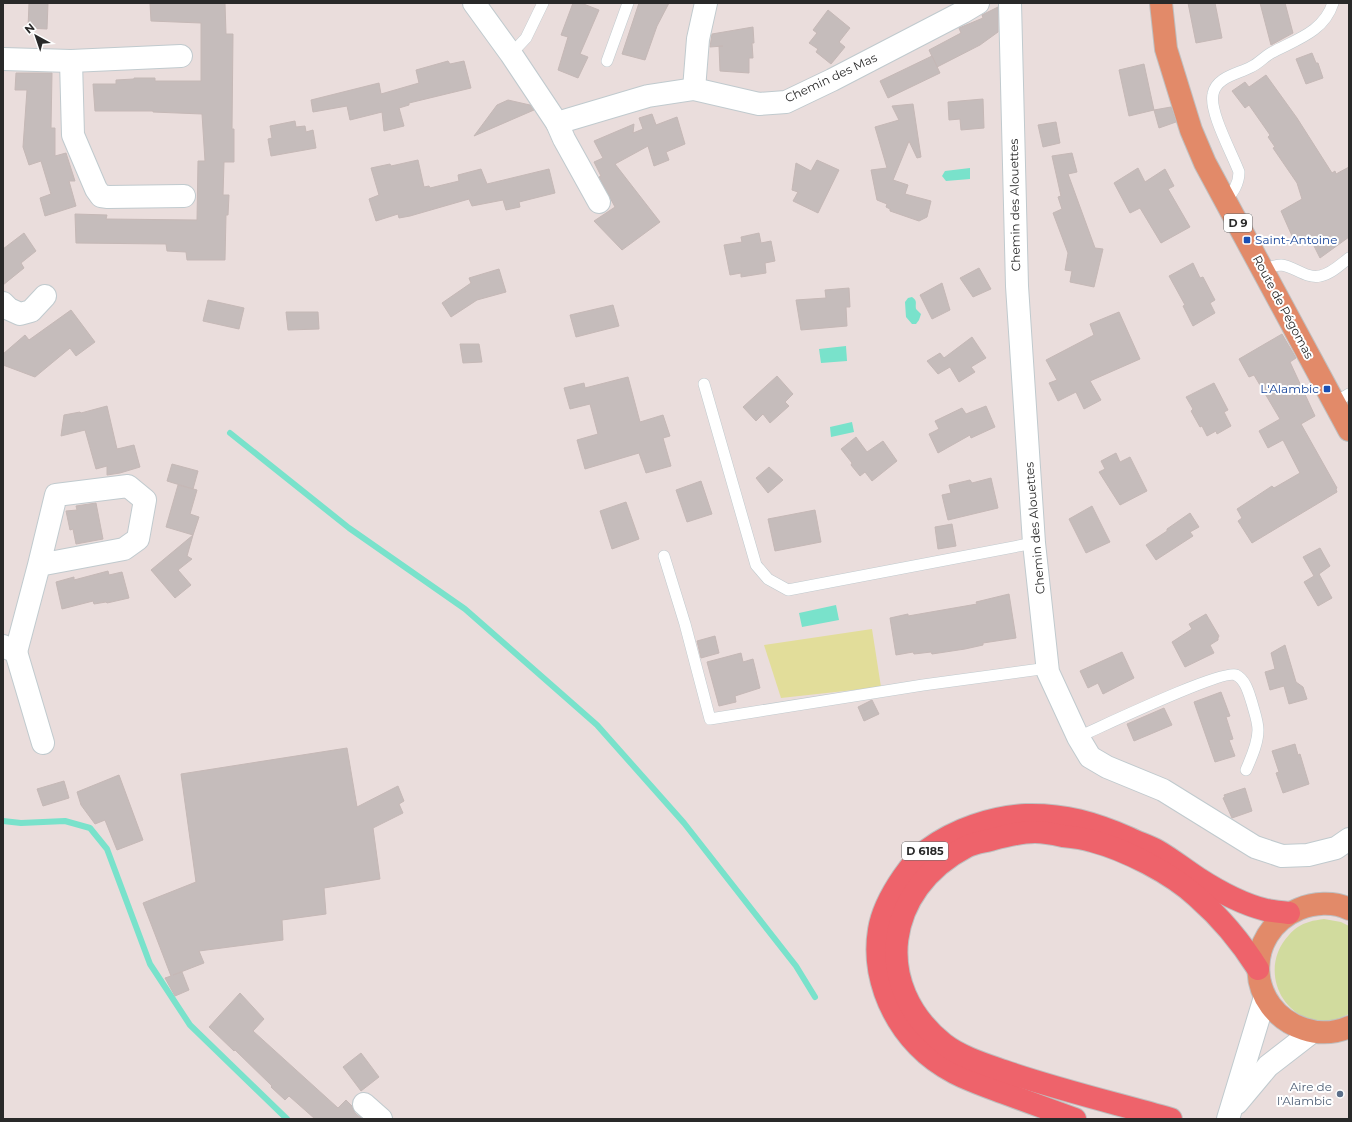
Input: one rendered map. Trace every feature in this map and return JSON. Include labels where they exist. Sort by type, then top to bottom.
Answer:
[{"type":"highway","name":"D 6185","points":[[1075,1119],[960,1076],[935,1061],[919,1047],[902,1027],[881,980],[877,956],[879,930],[886,906],[896,887],[910,867],[926,851],[948,837],[973,825],[1009,817],[1028,815],[1060,816],[1088,822],[1111,830],[1158,851],[1199,879],[1242,902],[1265,910],[1289,913]]},
{"type":"highway","points":[[1171,1119],[1032,1081],[968,1058],[946,1045],[918,1017],[906,996],[898,973],[896,950],[899,927],[909,903],[931,872],[947,859],[968,846],[1009,834],[1036,832],[1091,840],[1142,861],[1196,896],[1223,922],[1247,951],[1258,969]]},
{"type":"main road","name":"Route de Pégomas","points":[[1161,3],[1166,49],[1191,130],[1205,163],[1263,270],[1342,398],[1349,430]]},
{"type":"main road","points":[[1327,904],[1349,890]]},
{"type":"main road","points":[[1349,909],[1327,904],[1307,905],[1289,913],[1276,924],[1266,937],[1260,952],[1258,969],[1260,984],[1265,997],[1277,1014],[1293,1026],[1312,1032],[1335,1032],[1349,1027]]},
{"type":"street","points":[[474,3],[511,54],[557,123],[564,139],[599,202]]},
{"type":"street","points":[[694,89],[698,39],[706,3]]},
{"type":"street","name":"Chemin des Alouettes","points":[[1010,3],[1017,286],[1034,543],[1048,672],[1078,738],[1090,757],[1107,767],[1163,790],[1255,846],[1282,856],[1308,855],[1336,848],[1349,839]]},
{"type":"street","name":"Chemin des Mas","points":[[557,123],[648,96],[694,89],[759,104],[786,102],[832,80],[965,6]]},
{"type":"street","points":[[3,59],[71,61],[181,56]]},
{"type":"street","points":[[71,61],[73,135],[93,182],[101,196],[184,196]]},
{"type":"street","points":[[3,303],[9,309],[20,314],[32,311],[45,296]]},
{"type":"street","points":[[39,564],[124,549],[138,539],[145,500],[128,486],[56,495],[39,564],[9,649],[43,743]]},
{"type":"street","points":[[1230,1114],[1265,997]]},
{"type":"street","points":[[1230,1114],[1268,1066],[1312,1032]]},
{"type":"street","points":[[364,1104],[381,1119]]},
{"type":"lane","points":[[511,54],[526,38],[543,3]]},
{"type":"lane","points":[[607,61],[628,3]]},
{"type":"lane","points":[[1226,201],[1233,192],[1239,180],[1239,172],[1213,110],[1213,94],[1217,85],[1226,78],[1252,67],[1271,53],[1291,44],[1313,31],[1326,18],[1333,3]]},
{"type":"lane","points":[[1263,270],[1280,265],[1288,266],[1310,275],[1318,276],[1327,273],[1349,258]]},
{"type":"lane","points":[[704,384],[756,565],[768,579],[788,590],[1034,543]]},
{"type":"lane","points":[[664,556],[685,624],[710,719],[924,685],[1048,668]]},
{"type":"lane","points":[[1078,738],[1180,692],[1223,676],[1231,674],[1237,675],[1248,690],[1258,729],[1256,743],[1246,770]]},
{"type":"shaded area","points":[[970,168],[970,179],[946,181],[942,176],[945,171]]},
{"type":"shaded area","points":[[912,297],[916,301],[916,309],[921,314],[916,324],[912,324],[906,317],[905,302],[908,298]]},
{"type":"shaded area","points":[[846,346],[847,361],[821,363],[819,349]]},
{"type":"shaded area","points":[[852,422],[854,432],[831,437],[830,427]]},
{"type":"shaded area","points":[[836,605],[839,620],[802,627],[799,613]]},
{"type":"shaded area","points":[[872,629],[881,687],[781,698],[764,645]]},
{"type":"shaded area","points":[[1324,919],[1341,922],[1349,926],[1349,1014],[1335,1020],[1318,1021],[1302,1016],[1290,1007],[1281,995],[1276,980],[1275,965],[1279,949],[1293,931],[1300,925]]},
{"type":"building","points":[[29,3],[48,3],[47,29],[28,28]]},
{"type":"building","points":[[150,3],[225,3],[226,34],[233,34],[232,129],[234,129],[234,162],[224,162],[223,195],[229,195],[228,215],[226,215],[225,260],[187,260],[186,252],[167,251],[166,244],[76,243],[75,214],[107,215],[106,219],[197,220],[198,161],[205,161],[202,114],[153,111],[95,111],[93,84],[116,84],[116,80],[134,78],[155,78],[155,81],[201,81],[201,23],[151,21]]},
{"type":"building","points":[[573,3],[581,3],[599,10],[580,54],[588,57],[578,78],[558,70],[568,37],[561,35]]},
{"type":"building","points":[[639,3],[669,3],[657,26],[645,60],[622,54]]},
{"type":"building","points":[[1188,3],[1215,3],[1222,38],[1196,43]]},
{"type":"building","points":[[1260,3],[1285,3],[1293,33],[1271,45]]},
{"type":"building","points":[[998,7],[998,32],[980,45],[937,67],[929,50],[961,33],[959,28],[983,18],[982,15]]},
{"type":"building","points":[[828,10],[850,28],[839,42],[845,47],[831,64],[816,52],[818,49],[809,43],[817,33],[813,30]]},
{"type":"building","points":[[753,27],[753,58],[749,58],[749,73],[720,71],[719,46],[710,47],[712,34]]},
{"type":"building","points":[[1312,53],[1316,63],[1318,63],[1323,78],[1306,84],[1296,59]]},
{"type":"building","points":[[932,56],[940,73],[888,98],[880,81]]},
{"type":"building","points":[[448,61],[450,64],[464,61],[471,88],[409,103],[409,105],[399,108],[404,126],[384,131],[382,112],[350,120],[347,106],[313,112],[311,100],[379,83],[381,94],[419,83],[416,70]]},
{"type":"building","points":[[1144,64],[1154,110],[1129,116],[1119,70]]},
{"type":"building","points":[[16,73],[52,73],[51,128],[55,128],[55,156],[66,153],[75,181],[69,181],[76,206],[45,216],[40,198],[51,194],[41,161],[29,165],[23,147],[27,90],[15,90]]},
{"type":"building","points":[[1266,75],[1297,118],[1332,173],[1335,171],[1336,174],[1349,167],[1349,237],[1320,258],[1310,238],[1296,245],[1281,211],[1302,199],[1297,183],[1273,148],[1275,147],[1268,137],[1270,135],[1249,105],[1245,108],[1232,91],[1245,82],[1249,87]]},
{"type":"building","points":[[983,99],[984,128],[961,130],[960,119],[949,120],[948,102]]},
{"type":"building","points":[[508,100],[530,105],[534,110],[474,136],[497,105]]},
{"type":"building","points":[[913,104],[921,157],[917,158],[909,141],[893,180],[908,185],[905,194],[931,201],[927,217],[919,221],[890,211],[890,209],[886,207],[887,204],[877,200],[871,170],[887,168],[875,127],[899,120],[892,106]]},
{"type":"building","points":[[1171,107],[1176,122],[1159,128],[1154,110]]},
{"type":"building","points":[[652,114],[656,125],[677,117],[685,144],[666,152],[669,160],[654,166],[648,146],[615,164],[660,222],[622,250],[594,221],[615,207],[599,177],[601,176],[594,162],[603,158],[594,141],[634,124],[633,133],[643,129],[639,118]]},
{"type":"building","points":[[295,121],[296,127],[305,126],[306,132],[313,130],[316,148],[271,156],[268,139],[272,138],[270,126]]},
{"type":"building","points":[[1056,122],[1060,143],[1043,147],[1038,125]]},
{"type":"building","points":[[1072,153],[1077,172],[1068,174],[1095,248],[1103,249],[1094,287],[1070,282],[1072,271],[1065,270],[1068,253],[1053,213],[1062,209],[1058,197],[1061,196],[1052,156]]},
{"type":"building","points":[[418,160],[424,187],[429,186],[430,188],[459,181],[458,175],[481,169],[487,184],[549,169],[555,193],[519,202],[520,207],[506,210],[503,200],[472,206],[469,199],[410,216],[399,218],[398,214],[376,221],[369,199],[379,195],[371,168],[390,164],[391,166]]},
{"type":"building","points":[[817,160],[839,170],[818,213],[793,201],[798,192],[792,190],[796,163],[811,171]]},
{"type":"building","points":[[1138,168],[1145,182],[1165,169],[1174,186],[1168,189],[1190,227],[1161,243],[1140,208],[1130,213],[1114,183]]},
{"type":"building","points":[[24,233],[36,251],[21,263],[24,268],[3,285],[3,249]]},
{"type":"building","points":[[759,233],[761,243],[771,241],[775,261],[765,263],[766,273],[741,277],[741,273],[730,275],[724,245],[742,242],[741,237]]},
{"type":"building","points":[[1193,263],[1200,278],[1203,277],[1215,300],[1210,303],[1215,313],[1193,326],[1183,306],[1185,305],[1169,276]]},
{"type":"building","points":[[979,268],[991,289],[973,297],[960,278]]},
{"type":"building","points":[[499,269],[506,292],[477,300],[451,317],[442,303],[471,283],[469,278]]},
{"type":"building","points":[[942,283],[950,310],[932,319],[920,295]]},
{"type":"building","points":[[849,288],[850,307],[846,307],[847,326],[801,330],[796,300],[826,298],[825,290]]},
{"type":"building","points":[[208,300],[244,308],[239,329],[203,321]]},
{"type":"building","points":[[613,305],[619,326],[576,337],[570,315]]},
{"type":"building","points":[[71,310],[95,342],[76,356],[70,348],[35,377],[3,365],[3,354],[25,335],[29,340]]},
{"type":"building","points":[[286,312],[318,312],[319,329],[288,330]]},
{"type":"building","points":[[1119,312],[1140,359],[1090,381],[1101,400],[1084,409],[1076,392],[1058,401],[1049,383],[1057,380],[1046,360],[1094,335],[1090,324]]},
{"type":"building","points":[[1282,334],[1296,358],[1290,362],[1315,416],[1301,424],[1337,488],[1337,492],[1252,543],[1238,521],[1242,518],[1237,509],[1272,486],[1274,488],[1300,473],[1283,440],[1268,448],[1259,431],[1280,419],[1254,375],[1249,377],[1239,359]]},
{"type":"building","points":[[972,337],[986,358],[971,367],[975,372],[959,382],[950,367],[938,374],[927,361],[940,353],[944,358]]},
{"type":"building","points":[[460,344],[479,344],[482,362],[463,363]]},
{"type":"building","points":[[777,376],[793,394],[785,402],[789,406],[770,423],[763,414],[756,421],[743,407]]},
{"type":"building","points":[[628,377],[640,422],[663,415],[670,436],[663,438],[671,466],[646,473],[639,453],[585,469],[577,440],[598,434],[590,404],[570,409],[564,388],[584,383],[585,388]]},
{"type":"building","points":[[1214,383],[1228,410],[1224,412],[1231,426],[1217,434],[1216,431],[1207,436],[1191,411],[1193,409],[1186,397]]},
{"type":"building","points":[[107,406],[117,449],[134,445],[140,467],[107,475],[107,466],[96,469],[85,430],[61,436],[64,415],[81,413]]},
{"type":"building","points":[[986,406],[995,427],[971,438],[970,435],[938,453],[929,434],[939,429],[935,421],[962,408],[966,414]]},
{"type":"building","points":[[856,437],[867,452],[883,441],[897,461],[872,481],[865,472],[860,476],[841,449]]},
{"type":"building","points":[[1116,453],[1120,462],[1130,457],[1147,491],[1120,505],[1099,472],[1105,469],[1101,461]]},
{"type":"building","points":[[172,464],[198,471],[193,489],[167,481]]},
{"type":"building","points":[[769,467],[783,480],[768,493],[756,478]]},
{"type":"building","points":[[991,478],[998,508],[948,520],[942,495],[951,493],[949,485],[970,480],[972,483]]},
{"type":"building","points":[[701,481],[712,514],[687,522],[676,490]]},
{"type":"building","points":[[178,485],[197,490],[190,514],[199,517],[193,535],[166,527]]},
{"type":"building","points":[[626,502],[639,539],[612,549],[600,511]]},
{"type":"building","points":[[96,503],[103,539],[76,544],[73,529],[70,530],[66,511],[77,510],[76,506]]},
{"type":"building","points":[[1092,506],[1110,542],[1086,553],[1069,519]]},
{"type":"building","points":[[815,510],[821,542],[775,551],[768,519]]},
{"type":"building","points":[[1190,513],[1199,527],[1190,532],[1193,536],[1156,560],[1146,545]]},
{"type":"building","points":[[952,524],[956,546],[938,549],[935,527]]},
{"type":"building","points":[[193,535],[187,556],[192,559],[178,570],[191,585],[175,598],[151,570]]},
{"type":"building","points":[[1320,548],[1330,566],[1319,574],[1332,598],[1318,606],[1304,582],[1314,576],[1303,557]]},
{"type":"building","points":[[108,571],[109,575],[122,572],[129,598],[107,603],[94,604],[93,601],[62,609],[56,582],[74,577],[74,580]]},
{"type":"building","points":[[1009,594],[1016,638],[983,643],[983,645],[965,649],[932,654],[931,652],[914,654],[913,652],[896,655],[890,618],[977,604],[976,602]]},
{"type":"building","points":[[1206,614],[1219,636],[1218,640],[1210,645],[1214,653],[1185,667],[1172,642],[1192,629],[1189,624]]},
{"type":"building","points":[[715,636],[719,653],[701,658],[697,641]]},
{"type":"building","points":[[1285,645],[1296,682],[1303,687],[1307,699],[1289,704],[1284,686],[1270,690],[1265,672],[1275,669],[1271,653]]},
{"type":"building","points":[[1122,652],[1134,678],[1103,694],[1098,683],[1088,688],[1080,671]]},
{"type":"building","points":[[741,653],[743,662],[753,659],[760,688],[735,696],[736,702],[719,706],[707,662]]},
{"type":"building","points":[[1221,692],[1230,716],[1226,717],[1233,739],[1229,740],[1235,756],[1215,762],[1194,702]]},
{"type":"building","points":[[872,700],[879,714],[864,721],[858,707]]},
{"type":"building","points":[[1164,708],[1172,725],[1134,741],[1127,724]]},
{"type":"building","points":[[1295,744],[1298,755],[1300,754],[1309,784],[1283,793],[1276,773],[1279,772],[1272,751]]},
{"type":"building","points":[[347,748],[357,807],[398,786],[404,801],[399,804],[403,813],[373,828],[380,879],[324,888],[326,914],[282,920],[283,940],[199,951],[204,963],[173,975],[182,972],[189,990],[175,996],[165,978],[171,976],[143,903],[196,882],[181,774]]},
{"type":"building","points":[[119,775],[143,840],[117,850],[105,820],[95,824],[81,805],[77,792]]},
{"type":"building","points":[[64,781],[69,798],[43,806],[37,789]]},
{"type":"building","points":[[1245,788],[1252,811],[1232,818],[1223,798],[1225,797],[1224,795]]},
{"type":"building","points":[[240,993],[264,1019],[253,1031],[338,1108],[346,1100],[352,1106],[355,1113],[362,1119],[315,1119],[289,1096],[285,1100],[235,1050],[234,1051],[209,1027]]},
{"type":"building","points":[[361,1053],[379,1077],[361,1091],[343,1067]]},
{"type":"waterway","points":[[230,433],[349,528],[465,609],[597,725],[684,823],[796,966],[815,997]]},
{"type":"waterway","points":[[3,821],[21,823],[65,821],[90,828],[107,849],[150,964],[190,1025],[287,1119]]},
{"type":"place","name":"Saint-Antoine","points":[[1247,240]]},
{"type":"place","name":"L'Alambic","points":[[1327,389]]},
{"type":"place","name":"Aire de l'Alambic","points":[[1340,1094]]}]
